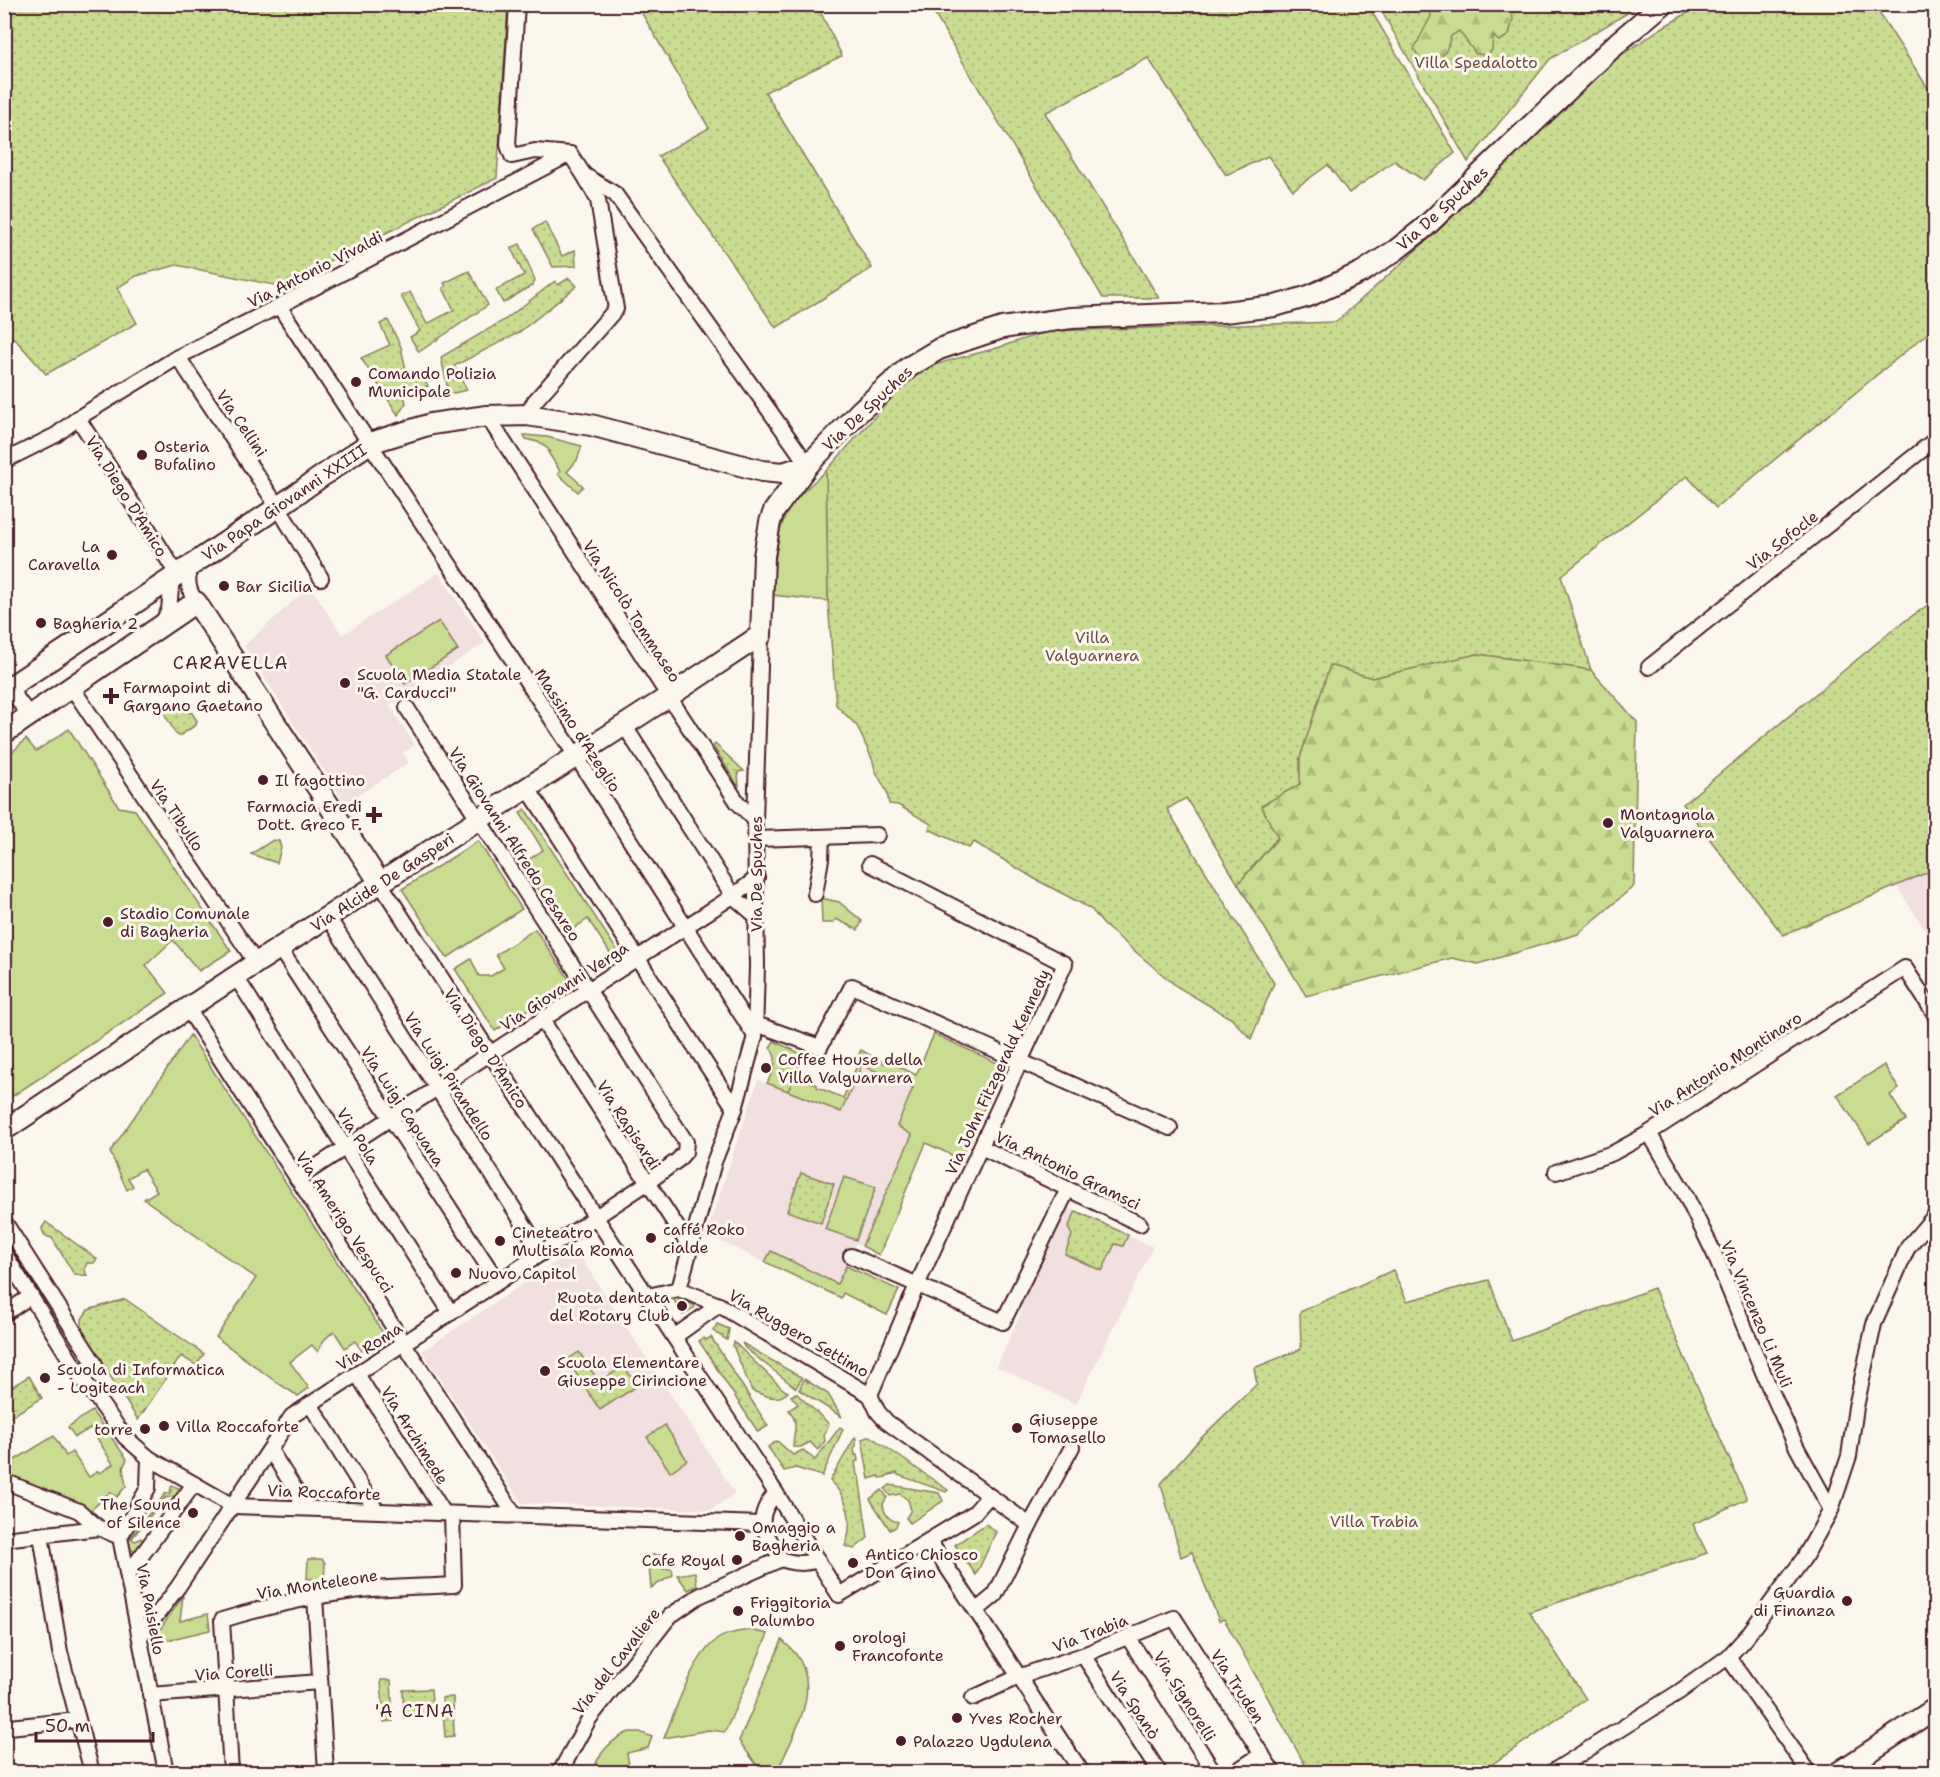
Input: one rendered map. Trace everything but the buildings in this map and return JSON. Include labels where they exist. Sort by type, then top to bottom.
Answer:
[{"type":"street","points":[[517,4],[508,145],[512,156],[535,151],[570,154],[584,175],[598,200],[616,309],[534,402],[527,414]]},
{"type":"street","name":"Via De Spuches","points":[[679,1289],[714,1162],[735,1109],[756,1030],[757,839],[755,820],[764,556],[774,510],[808,465],[860,411],[909,367],[939,349],[1002,328],[1071,318],[1224,312],[1275,306],[1310,296],[1362,272],[1424,228],[1618,42],[1663,4]]},
{"type":"street","name":"Via Antonio Vivaldi","points":[[4,461],[56,435],[78,418],[178,357],[570,154]]},
{"type":"street","points":[[584,175],[615,194],[808,465]]},
{"type":"street","name":"Massimo d'Azeglio","points":[[279,306],[756,1030]]},
{"type":"street","name":"Via Cellini","points":[[178,357],[278,507]]},
{"type":"street","name":"Via Papa Giovanni XXIII","points":[[6,687],[278,507],[370,443],[431,424],[487,416],[527,414],[591,425],[762,471],[783,473],[808,465]]},
{"type":"street","name":"Via Nicolò Tommaseo","points":[[487,416],[738,803],[755,820]]},
{"type":"street","name":"Via Diego D'Amico","points":[[78,418],[180,572]]},
{"type":"street","name":"Via Sofocle","points":[[1649,667],[1935,439]]},
{"type":"street","points":[[762,471],[773,491],[774,510]]},
{"type":"street","points":[[278,507],[321,578]]},
{"type":"street","points":[[4,733],[196,602],[189,591],[188,573],[180,572],[169,610],[160,626]]},
{"type":"street","name":"Via Diego D'Amico","points":[[196,602],[776,1493],[839,1595],[929,1541]]},
{"type":"street","name":"Via Alcide De Gasperi","points":[[4,1130],[256,963],[761,635]]},
{"type":"street","name":"Via Tibullo","points":[[71,686],[256,963]]},
{"type":"street","points":[[6,687],[29,715]]},
{"type":"street","name":"Via Giovanni Alfredo Cesareo","points":[[407,708],[686,1142],[685,1152]]},
{"type":"street","points":[[624,725],[734,896],[756,916]]},
{"type":"street","points":[[527,787],[735,1109]]},
{"type":"street","points":[[757,839],[877,835]]},
{"type":"street","points":[[815,894],[822,837]]},
{"type":"street","name":"Via John Fitzgerald Kennedy","points":[[870,864],[1065,964],[917,1284],[870,1395]]},
{"type":"street","name":"Via Giovanni Verga","points":[[297,1179],[734,896],[757,878]]},
{"type":"street","name":"Via Luigi Pirandello","points":[[328,917],[542,1252]]},
{"type":"street","name":"Via Luigi Capuana","points":[[280,949],[498,1282]]},
{"type":"street","name":"Via Antonio Montinaro","points":[[1556,1172],[1613,1153],[1649,1133],[1905,968],[1935,1016]]},
{"type":"street","name":"Via Pola","points":[[236,977],[451,1313]]},
{"type":"street","points":[[756,1030],[820,1047],[852,986],[1170,1128]]},
{"type":"street","name":"Via Amerigo Vespucci","points":[[188,1009],[514,1514]]},
{"type":"street","name":"Via Rapisardi","points":[[542,1020],[690,1247]]},
{"type":"street","name":"Via Vincenzo Li Muli","points":[[1649,1133],[1684,1192],[1714,1253],[1792,1436],[1831,1510]]},
{"type":"street","name":"Via Antonio Gramsci","points":[[981,1147],[1140,1224]]},
{"type":"street","name":"Via Roma","points":[[140,1637],[178,1587],[292,1416],[647,1183],[685,1152]]},
{"type":"street","points":[[851,1256],[1003,1322],[1068,1189]]},
{"type":"street","points":[[1552,1773],[1728,1657],[1804,1558],[1831,1510],[1849,1456],[1856,1407],[1874,1324],[1908,1246],[1935,1214]]},
{"type":"street","points":[[4,1221],[95,1364],[79,1374]]},
{"type":"street","name":"Via Roccaforte","points":[[4,1253],[79,1374],[125,1437],[149,1458],[233,1506],[762,1524]]},
{"type":"street","points":[[648,1296],[679,1289]]},
{"type":"street","name":"Via Ruggero Settimo","points":[[679,1289],[719,1305],[870,1395],[878,1412],[887,1422],[1030,1525]]},
{"type":"street","points":[[4,1314],[34,1300],[51,1296]]},
{"type":"street","points":[[674,1337],[719,1305]]},
{"type":"street","name":"Via Archimede","points":[[357,1374],[448,1514]]},
{"type":"street","points":[[310,1404],[376,1510]]},
{"type":"street","points":[[977,1610],[995,1595],[1072,1447]]},
{"type":"street","points":[[270,1450],[308,1508]]},
{"type":"street","points":[[4,1481],[79,1511],[99,1528],[120,1537],[148,1488],[149,1458]]},
{"type":"street","points":[[128,1574],[194,1484]]},
{"type":"street","points":[[776,1493],[767,1503],[762,1514],[762,1524],[781,1559],[806,1564],[818,1560]]},
{"type":"street","points":[[989,1496],[974,1513],[929,1541],[977,1610],[1018,1677],[1082,1773]]},
{"type":"street","name":"Via Monteleone","points":[[226,1689],[222,1620],[249,1611],[315,1597],[355,1591],[454,1585],[448,1514]]},
{"type":"street","points":[[4,1539],[99,1528]]},
{"type":"street","points":[[41,1535],[60,1652],[92,1773]]},
{"type":"street","name":"Via Paisiello","points":[[120,1537],[166,1773]]},
{"type":"street","name":"Via del Cavaliere","points":[[560,1773],[589,1719],[670,1617],[699,1596],[781,1559]]},
{"type":"street","points":[[315,1597],[327,1773]]},
{"type":"street","name":"Via Trabia","points":[[973,1698],[1018,1677],[1083,1655],[1174,1618]]},
{"type":"street","name":"Via Truden","points":[[1174,1618],[1274,1773]]},
{"type":"street","name":"Via Signorelli","points":[[1128,1637],[1214,1773]]},
{"type":"street","name":"Via Spanò","points":[[1083,1655],[1159,1773]]},
{"type":"street","points":[[1728,1657],[1809,1773]]},
{"type":"street","name":"Via Corelli","points":[[150,1695],[320,1682]]},
{"type":"street","points":[[226,1689],[231,1773]]},
{"type":"street","points":[[1839,1773],[1935,1708]]},
{"type":"street","points":[[9,1727],[78,1720]]},
{"type":"street","points":[[1235,1773],[1262,1754]]},
{"type":"shaded area","name":"Scuola Media Statale \"G. Carducci\"","points":[[439,573],[485,643],[389,705],[415,745],[403,753],[409,763],[345,803],[244,646],[310,586],[342,635]]},
{"type":"shaded area","points":[[1935,869],[1935,945],[1896,885]]},
{"type":"shaded area","points":[[862,1065],[914,1088],[912,1135],[862,1246],[856,1243],[838,1284],[771,1251],[765,1262],[706,1235],[758,1080],[841,1112]]},
{"type":"shaded area","points":[[1066,1207],[1153,1247],[1076,1404],[997,1367],[1022,1310],[1020,1308]]},
{"type":"shaded area","name":"Scuola Elementare Giuseppe Cirincione","points":[[575,1249],[735,1493],[711,1510],[522,1503],[422,1351]]},
{"type":"green space","points":[[5,4],[508,5],[497,178],[279,286],[177,265],[136,276],[117,288],[137,323],[46,374],[14,338],[5,344]]},
{"type":"green space","points":[[637,5],[817,5],[842,56],[765,92],[872,268],[776,328],[658,156],[709,128]]},
{"type":"green space","points":[[929,5],[1368,5],[1455,153],[1423,180],[1394,161],[1349,193],[1328,165],[1293,190],[1268,156],[1226,175],[1148,58],[1045,113],[1159,298],[1103,298]]},
{"type":"green space","name":"Villa Spedalotto","points":[[1378,5],[1641,5],[1550,59],[1468,162]]},
{"type":"green space","points":[[1428,5],[1510,5],[1513,19],[1509,35],[1499,41],[1493,36],[1492,50],[1487,55],[1476,54],[1459,31],[1451,36],[1446,51],[1436,63],[1423,63],[1414,49],[1431,16]]},
{"type":"green space","name":"Villa Valguarnera","points":[[1701,5],[1874,5],[1935,99],[1935,327],[1716,508],[1687,476],[1561,576],[1591,670],[1478,654],[1372,678],[1330,666],[1300,758],[1300,784],[1278,837],[1238,884],[1186,798],[1167,809],[1274,983],[1251,1039],[1232,1019],[1176,986],[1104,925],[1092,910],[974,842],[969,848],[929,829],[931,824],[898,805],[889,804],[887,792],[875,770],[857,726],[836,705],[828,601],[826,471],[906,382],[927,368],[1050,331],[1336,322],[1442,227],[1613,61]]},
{"type":"green space","points":[[545,222],[562,256],[575,250],[576,266],[553,267],[533,229]]},
{"type":"green space","points":[[520,244],[535,280],[533,285],[503,303],[496,290],[524,275],[511,248]]},
{"type":"green space","points":[[469,271],[488,305],[419,352],[410,337],[420,331],[401,296],[410,292],[427,324],[454,310],[443,288],[446,286],[444,283]]},
{"type":"green space","points":[[569,278],[577,286],[518,333],[454,366],[467,390],[449,394],[441,357],[506,319],[555,281],[558,285]]},
{"type":"green space","points":[[388,320],[401,347],[408,379],[421,372],[428,386],[418,389],[416,386],[406,391],[407,395],[404,396],[406,403],[398,415],[361,358],[390,345],[380,324]]},
{"type":"green space","points":[[524,435],[547,437],[582,446],[577,460],[567,472],[583,486],[578,492],[558,474],[560,471],[548,452],[550,451],[541,443],[526,439]]},
{"type":"green space","points":[[826,471],[828,601],[772,595],[779,536],[786,514],[800,495]]},
{"type":"green space","points":[[1935,600],[1935,869],[1783,935],[1683,804],[1895,628]]},
{"type":"green space","points":[[439,621],[458,650],[405,684],[386,655]]},
{"type":"green space","points":[[1477,654],[1591,670],[1637,722],[1634,886],[1578,934],[1478,964],[1452,958],[1306,996],[1238,884],[1278,838],[1261,806],[1300,784],[1300,758],[1330,665],[1372,678]]},
{"type":"green space","points":[[161,708],[192,713],[197,721],[196,725],[179,736]]},
{"type":"green space","name":"Stadio Comunale di Bagheria","points":[[69,729],[119,807],[135,810],[231,951],[199,971],[173,940],[146,965],[168,993],[5,1101],[5,759],[26,739],[36,751]]},
{"type":"green space","points":[[715,744],[744,771],[738,772],[739,787],[713,746]]},
{"type":"green space","points":[[525,809],[618,952],[612,956],[588,919],[567,933],[522,864],[543,850],[520,813]]},
{"type":"green space","points":[[273,840],[279,841],[281,848],[277,863],[251,854]]},
{"type":"green space","points":[[478,841],[522,909],[447,958],[402,889]]},
{"type":"green space","points":[[821,898],[839,902],[862,921],[858,930],[836,919],[833,923],[822,923]]},
{"type":"green space","points":[[535,929],[571,982],[495,1031],[455,969],[471,959],[479,976],[491,976],[504,968],[496,955]]},
{"type":"green space","points":[[934,1034],[1004,1066],[960,1159],[926,1143],[879,1255],[862,1246],[912,1135],[897,1126],[913,1088],[862,1065],[841,1112],[788,1091],[796,1074],[817,1087],[843,1098],[859,1061],[857,1059],[861,1050],[886,1064],[888,1061],[916,1075]]},
{"type":"green space","points":[[190,1035],[385,1336],[362,1351],[355,1341],[345,1348],[334,1331],[324,1340],[318,1352],[312,1345],[290,1362],[309,1388],[298,1396],[216,1337],[256,1278],[144,1199],[157,1191],[143,1169],[128,1178],[133,1186],[127,1190],[110,1152]]},
{"type":"green space","points":[[774,1041],[804,1055],[788,1091],[767,1083],[775,1061],[770,1048]]},
{"type":"green space","points":[[1884,1065],[1899,1089],[1890,1095],[1906,1120],[1869,1143],[1837,1095]]},
{"type":"green space","points":[[801,1173],[834,1184],[821,1223],[787,1211]]},
{"type":"green space","points":[[844,1177],[876,1187],[856,1240],[825,1229]]},
{"type":"green space","points":[[1076,1211],[1128,1235],[1123,1246],[1115,1244],[1102,1271],[1065,1254],[1072,1235],[1068,1228]]},
{"type":"green space","points":[[46,1222],[97,1259],[94,1263],[87,1263],[85,1268],[89,1276],[74,1274],[52,1238],[44,1234],[42,1228]]},
{"type":"green space","points":[[771,1251],[837,1284],[846,1266],[899,1290],[887,1315],[843,1293],[841,1298],[765,1262]]},
{"type":"green space","name":"Villa Trabia","points":[[1393,1270],[1407,1301],[1489,1280],[1512,1341],[1654,1288],[1747,1499],[1693,1524],[1707,1553],[1529,1612],[1586,1699],[1481,1772],[1309,1772],[1224,1619],[1219,1621],[1192,1552],[1181,1557],[1161,1484],[1195,1445],[1257,1384],[1254,1368],[1301,1349],[1300,1312]]},
{"type":"green space","points":[[672,1297],[694,1305],[695,1307],[683,1315]]},
{"type":"green space","points":[[125,1299],[204,1354],[196,1365],[181,1356],[138,1420],[82,1332],[82,1319],[88,1310]]},
{"type":"green space","points":[[717,1324],[729,1329],[727,1340],[713,1331]]},
{"type":"green space","points":[[711,1337],[768,1426],[758,1432],[699,1341]]},
{"type":"green space","points":[[734,1342],[788,1392],[775,1398],[752,1391],[733,1346]]},
{"type":"green space","points":[[742,1343],[802,1378],[796,1388],[745,1348]]},
{"type":"green space","points":[[579,1352],[599,1382],[624,1366],[637,1386],[600,1410],[567,1360]]},
{"type":"green space","points":[[29,1376],[42,1398],[7,1419],[5,1391]]},
{"type":"green space","points":[[804,1379],[828,1394],[842,1417],[799,1390]]},
{"type":"green space","points":[[796,1393],[829,1424],[824,1435],[825,1441],[818,1450],[810,1442],[801,1447],[793,1447],[795,1424],[789,1410],[798,1404],[791,1396]]},
{"type":"green space","points":[[92,1411],[127,1459],[123,1468],[126,1486],[117,1497],[110,1492],[88,1513],[5,1474],[5,1466],[54,1436],[66,1456],[72,1452],[89,1477],[113,1464],[91,1428],[75,1437],[68,1427]]},
{"type":"green space","points":[[665,1425],[687,1460],[670,1472],[647,1437]]},
{"type":"green space","points":[[840,1427],[843,1429],[822,1476],[796,1468],[784,1471],[768,1447],[777,1441],[793,1455],[803,1450],[815,1460]]},
{"type":"green space","points":[[870,1436],[948,1490],[946,1492],[897,1473],[869,1479],[862,1439]]},
{"type":"green space","points":[[855,1437],[855,1455],[858,1461],[855,1462],[868,1538],[854,1549],[845,1546],[849,1529],[848,1511],[842,1495],[830,1481]]},
{"type":"green space","points":[[890,1485],[939,1493],[943,1501],[910,1523],[906,1518],[911,1510],[908,1500],[900,1494],[890,1496],[885,1489]]},
{"type":"green space","points":[[173,1486],[179,1488],[179,1495],[165,1498],[132,1538],[136,1541],[141,1538],[145,1543],[135,1551],[128,1549],[126,1543],[165,1494],[170,1493]]},
{"type":"green space","points":[[882,1490],[887,1497],[883,1504],[886,1514],[898,1522],[896,1527],[890,1530],[870,1499]]},
{"type":"green space","points":[[986,1524],[996,1532],[976,1575],[955,1545]]},
{"type":"green space","points":[[648,1555],[662,1555],[663,1569],[672,1569],[673,1575],[651,1588]]},
{"type":"green space","points":[[308,1559],[322,1559],[325,1563],[324,1583],[314,1585],[313,1579],[307,1579]]},
{"type":"green space","points":[[695,1572],[697,1586],[688,1590],[677,1575]]},
{"type":"green space","points":[[183,1596],[180,1621],[208,1614],[210,1630],[150,1644]]},
{"type":"green space","points":[[750,1630],[768,1634],[725,1732],[709,1730],[664,1738],[691,1673],[706,1649],[723,1636]]},
{"type":"green space","points":[[782,1640],[795,1653],[803,1667],[807,1682],[806,1697],[797,1728],[777,1772],[762,1772],[739,1741]]},
{"type":"green space","points":[[381,1680],[391,1680],[393,1721],[384,1722]]},
{"type":"green space","points":[[431,1689],[433,1717],[404,1719],[403,1690]]},
{"type":"green space","points":[[453,1697],[454,1736],[445,1737],[442,1698]]},
{"type":"green space","points":[[629,1732],[640,1732],[652,1737],[648,1748],[627,1753],[630,1772],[593,1772],[606,1748]]},
{"type":"place","name":"Comando Polizia Municipale","points":[[356,382]]},
{"type":"place","name":"Osteria Bufalino","points":[[142,455]]},
{"type":"place","name":"La Caravella","points":[[112,555]]},
{"type":"place","name":"Bar Sicilia","points":[[224,586]]},
{"type":"place","name":"Bagheria 2","points":[[41,623]]},
{"type":"place","name":"Scuola Media Statale \"G. Carducci\"","points":[[345,683]]},
{"type":"place","name":"Farmapoint di Gargano Gaetano","points":[[111,696]]},
{"type":"place","name":"Il fagottino","points":[[263,780]]},
{"type":"place","name":"Farmacia Eredi Dott. Greco F.","points":[[374,815]]},
{"type":"place","name":"Montagnola Valguarnera","points":[[1608,823]]},
{"type":"place","name":"Stadio Comunale di Bagheria","points":[[108,922]]},
{"type":"place","name":"Coffee House della Villa Valguarnera","points":[[766,1068]]},
{"type":"place","name":"caffé Roko cialde","points":[[651,1238]]},
{"type":"place","name":"Cineteatro Multisala Roma","points":[[500,1241]]},
{"type":"place","name":"Nuovo Capitol","points":[[456,1273]]},
{"type":"place","name":"Ruota dentata del Rotary Club","points":[[682,1306]]},
{"type":"place","name":"Scuola Elementare Giuseppe Cirincione","points":[[545,1371]]},
{"type":"place","name":"Scuola di Informatica - Logiteach","points":[[45,1378]]},
{"type":"place","name":"Villa Roccaforte","points":[[164,1426]]},
{"type":"place","name":"Giuseppe Tomasello","points":[[1017,1428]]},
{"type":"place","name":"torre","points":[[145,1429]]},
{"type":"place","name":"The Sound of Silence","points":[[193,1513]]},
{"type":"place","name":"Omaggio a Bagheria","points":[[740,1536]]},
{"type":"place","name":"Cafe Royal","points":[[737,1560]]},
{"type":"place","name":"Antico Chiosco Don Gino","points":[[853,1563]]},
{"type":"place","name":"Guardia di Finanza","points":[[1847,1601]]},
{"type":"place","name":"Friggitoria Palumbo","points":[[738,1611]]},
{"type":"place","name":"orologi Francofonte","points":[[840,1646]]},
{"type":"place","name":"Yves Rocher","points":[[957,1718]]},
{"type":"place","name":"Palazzo Ugdulena","points":[[901,1741]]},
{"type":"district","name":"CARAVELLA","points":[[231,663]]},
{"type":"district","name":"'A CINA","points":[[415,1711]]}]
